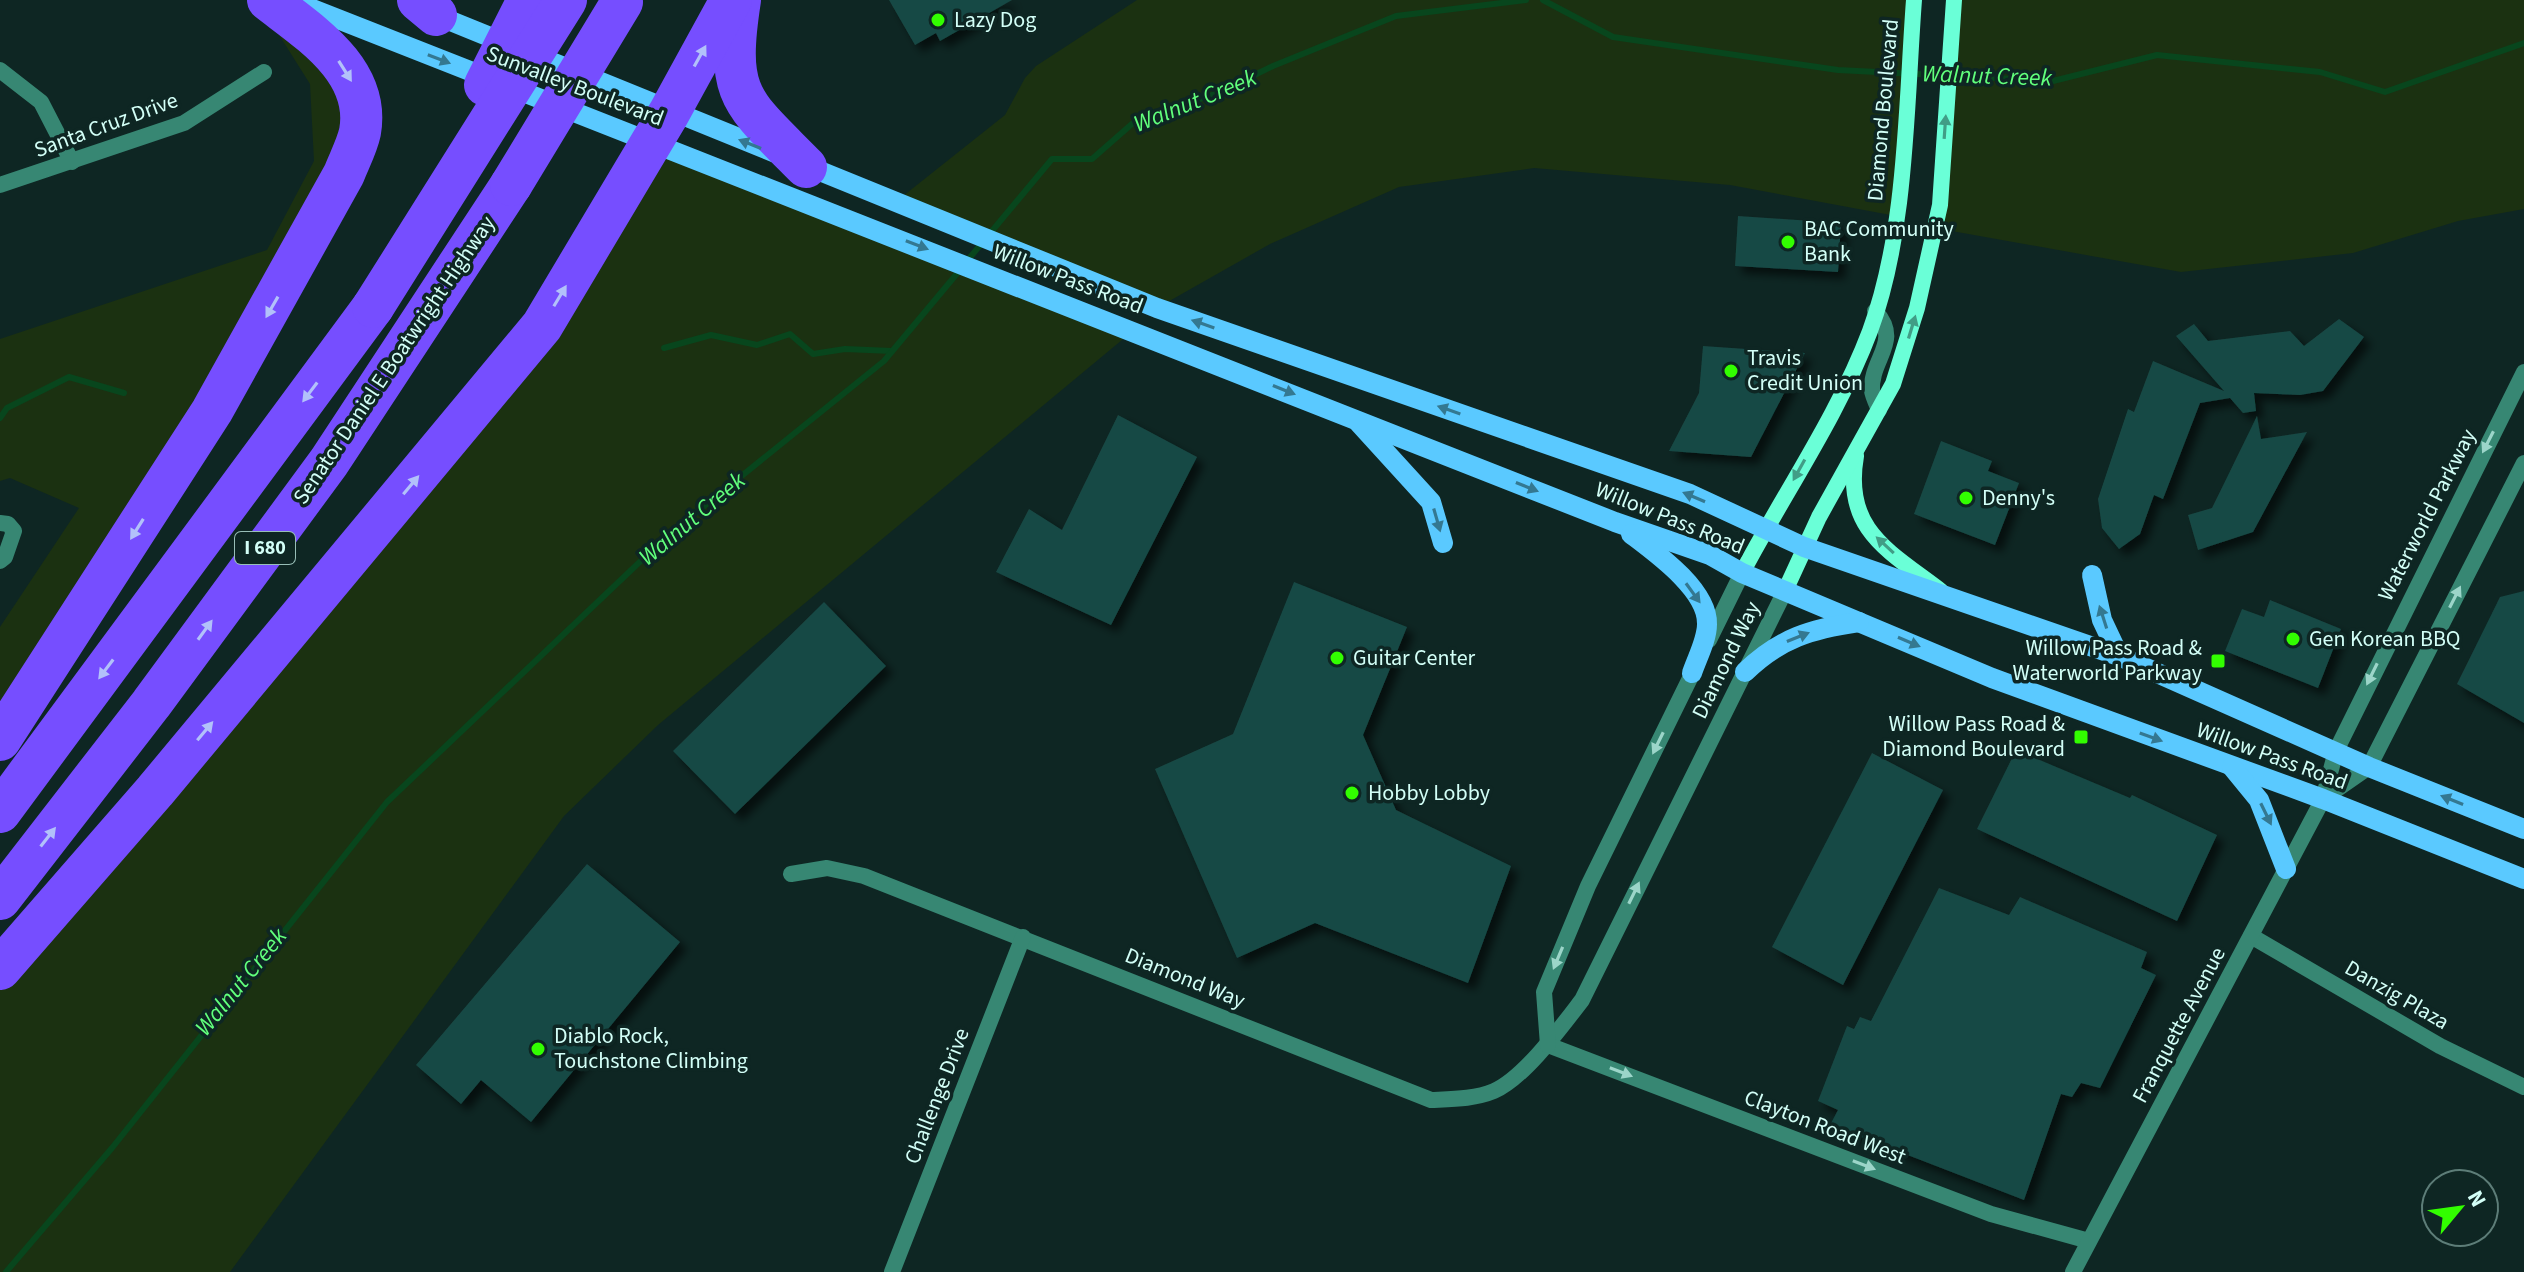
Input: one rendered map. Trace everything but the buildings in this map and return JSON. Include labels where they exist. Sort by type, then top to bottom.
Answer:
[{"type":"highway","points":[[0,740],[212,411],[344,174],[360,132],[360,107],[351,78],[332,51],[268,0]]},
{"type":"highway","points":[[373,307],[528,0]]},
{"type":"highway","name":"I 680","points":[[0,812],[373,307],[566,0]]},
{"type":"highway","points":[[0,969],[155,791],[542,326],[731,0]]},
{"type":"highway","points":[[740,0],[734,77],[746,106],[806,167]]},
{"type":"highway","name":"Senator Daniel E Boatwright Highway","points":[[0,899],[151,704],[329,462],[511,185],[623,1]]},
{"type":"main road","name":"Sunvalley Boulevard","points":[[288,0],[660,127],[806,167],[873,196]]},
{"type":"main road","name":"Diamond Boulevard","points":[[1742,573],[1845,386],[1875,311],[1900,200],[1914,0]]},
{"type":"main road","points":[[1785,591],[1804,547],[1879,410],[1898,369],[1917,308],[1940,205],[1954,0]]},
{"type":"main road","name":"Sunvalley Boulevard","points":[[418,5],[844,217]]},
{"type":"main road","name":"Willow Pass Road","points":[[873,196],[1157,308],[1690,494],[1804,547],[2119,656],[2369,767],[2524,829]]},
{"type":"main road","name":"Willow Pass Road","points":[[844,217],[1615,522],[1710,555],[1742,573],[1992,678],[2323,799],[2524,879]]},
{"type":"main road","points":[[1353,417],[1431,502],[1443,543]]},
{"type":"main road","points":[[1858,448],[1854,504],[1865,527],[1945,595]]},
{"type":"main road","points":[[1615,522],[1670,564],[1706,610],[1707,626],[1692,673]]},
{"type":"main road","points":[[2092,575],[2102,620],[2119,656]]},
{"type":"main road","points":[[1745,672],[1767,651],[1794,637],[1823,628],[1861,622]]},
{"type":"main road","points":[[2232,767],[2259,800],[2286,869]]},
{"type":"street","points":[[0,70],[41,102],[72,162]]},
{"type":"street","name":"Santa Cruz Drive","points":[[0,185],[184,123],[264,72]]},
{"type":"street","points":[[1875,311],[1885,322],[1888,333],[1872,392],[1879,410]]},
{"type":"street","name":"Waterworld Parkway","points":[[2323,799],[2336,751],[2524,372]]},
{"type":"street","points":[[2323,799],[2369,767],[2524,463]]},
{"type":"street","points":[[0,523],[8,524],[14,531],[5,557],[0,561]]},
{"type":"street","name":"Diamond Way","points":[[1548,1045],[1544,992],[1588,886],[1742,573]]},
{"type":"street","name":"Diamond Way","points":[[791,874],[827,868],[864,876],[1431,1100],[1465,1098],[1496,1091],[1548,1045],[1582,1000],[1785,591]]},
{"type":"street","name":"Franquette Avenue","points":[[2073,1272],[2323,799]]},
{"type":"street","name":"Danzig Plaza","points":[[2251,936],[2440,1046],[2524,1087]]},
{"type":"street","name":"Challenge Drive","points":[[892,1272],[1023,937]]},
{"type":"street","name":"Clayton Road West","points":[[1548,1045],[1991,1214],[2089,1241]]},
{"type":"green space","points":[[257,0],[300,25],[360,132],[0,740],[0,627],[79,508],[10,478],[0,481],[0,339],[267,250],[314,161],[310,84]]},
{"type":"green space","points":[[1137,0],[1914,0],[1896,216],[1730,185],[1534,168],[1399,187],[1270,244],[1157,308],[893,204],[1005,115],[1025,78],[1036,66]]},
{"type":"green space","points":[[1954,0],[2524,0],[2524,209],[2458,221],[2353,253],[2181,272],[1935,228]]},
{"type":"green space","points":[[652,142],[1134,330],[658,725],[564,816],[230,1272],[0,1272],[0,969],[516,360]]},
{"type":"waterway","name":"Walnut Creek","points":[[967,261],[1052,159],[1092,159],[1133,123],[1220,92],[1273,66],[1396,16],[1526,0]]},
{"type":"waterway","name":"Walnut Creek","points":[[1543,0],[1613,37],[1838,70],[2053,81],[2157,55],[2320,72],[2385,92],[2524,43]]},
{"type":"waterway","name":"Walnut Creek","points":[[6,1272],[112,1148],[387,802],[666,537],[884,361],[960,270]]},
{"type":"waterway","points":[[664,348],[711,335],[757,345],[790,334],[813,354],[845,349],[892,351]]},
{"type":"waterway","points":[[0,418],[7,408],[69,377],[124,393]]},
{"type":"place","name":"Lazy Dog","points":[[938,20]]},
{"type":"place","name":"BAC Community Bank","points":[[1788,242]]},
{"type":"place","name":"Travis Credit Union","points":[[1731,371]]},
{"type":"place","name":"Denny's","points":[[1966,498]]},
{"type":"place","name":"Gen Korean BBQ","points":[[2293,639]]},
{"type":"place","name":"Guitar Center","points":[[1337,658]]},
{"type":"place","name":"Willow Pass Road & Waterworld Parkway","points":[[2218,661]]},
{"type":"place","name":"Willow Pass Road & Diamond Boulevard","points":[[2081,737]]},
{"type":"place","name":"Hobby Lobby","points":[[1352,793]]},
{"type":"place","name":"Diablo Rock, Touchstone Climbing","points":[[538,1049]]}]
